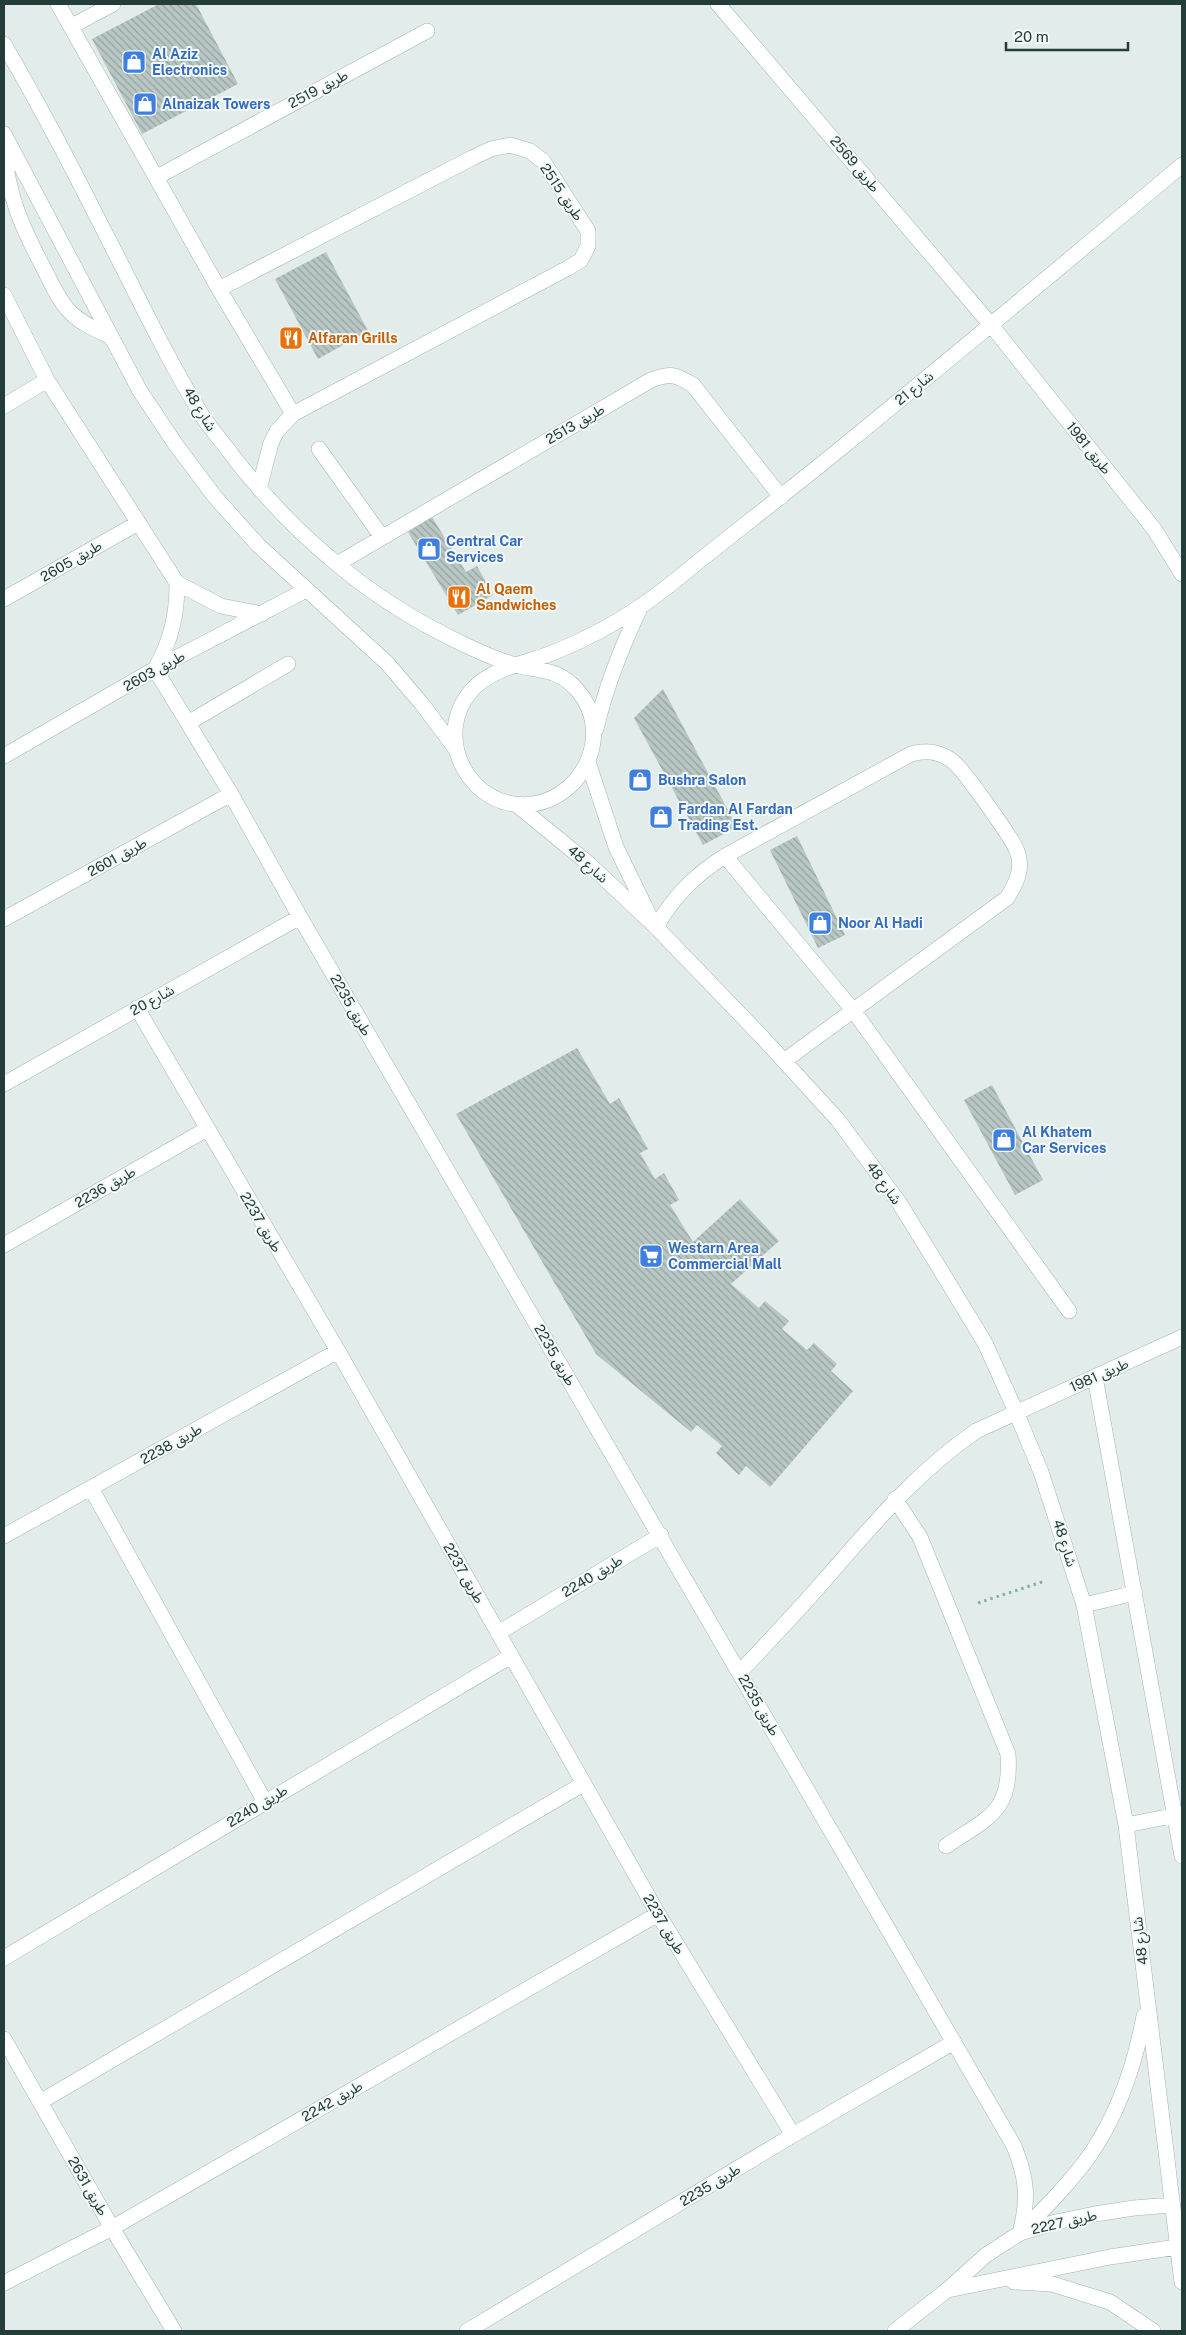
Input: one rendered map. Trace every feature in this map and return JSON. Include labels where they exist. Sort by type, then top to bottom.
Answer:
[{"type":"street","points":[[58,4],[157,176],[219,289],[293,414]]},
{"type":"street","points":[[72,26],[112,4]]},
{"type":"street","name":"طريق 2569","points":[[718,4],[991,325]]},
{"type":"street","name":"طريق 2519","points":[[157,176],[427,31]]},
{"type":"street","name":"شارع 48","points":[[4,44],[99,220],[178,374],[206,421],[259,489],[284,518],[372,592],[466,646],[516,666]]},
{"type":"street","points":[[4,134],[110,337],[140,391],[171,438],[215,497],[259,546],[387,663],[422,704],[455,748],[463,770],[477,788],[496,800],[518,805],[540,803],[560,796],[577,781],[593,749],[594,735],[605,691],[621,648],[641,606]]},
{"type":"street","name":"طريق 2515","points":[[219,289],[472,158],[510,145],[530,151],[543,161],[588,231],[588,246],[581,260],[293,414],[277,431],[271,443],[259,489]]},
{"type":"street","points":[[4,150],[6,172],[15,210],[55,290],[71,312],[82,321],[110,337]]},
{"type":"street","name":"شارع 21","points":[[516,666],[559,650],[641,606],[781,497],[1182,165]]},
{"type":"street","points":[[4,295],[47,380],[177,583],[221,606],[262,614]]},
{"type":"street","name":"طريق 1981","points":[[991,325],[1154,529],[1182,574]]},
{"type":"street","name":"طريق 2513","points":[[337,564],[651,380],[667,375],[679,376],[693,385],[781,497]]},
{"type":"street","points":[[4,406],[47,380]]},
{"type":"street","points":[[319,449],[382,537]]},
{"type":"street","name":"طريق 2605","points":[[4,600],[138,523]]},
{"type":"street","points":[[155,669],[166,650],[174,628],[177,606],[177,583]]},
{"type":"street","name":"طريق 2603","points":[[4,756],[155,669],[306,590]]},
{"type":"street","points":[[188,723],[288,664]]},
{"type":"street","points":[[455,748],[455,725],[461,704],[475,686],[494,672],[516,666],[540,668],[561,676],[579,691],[590,712],[594,735]]},
{"type":"street","name":"طريق 2235","points":[[155,669],[231,794],[300,917],[661,1535],[1014,2146],[1022,2166],[1026,2189],[1026,2212],[1020,2233]]},
{"type":"street","points":[[656,927],[669,905],[685,886],[704,869],[725,856],[911,754],[926,750],[940,754],[953,761],[964,773],[1018,852],[1020,868],[1016,884],[1007,898],[784,1060]]},
{"type":"street","name":"شارع 48","points":[[588,762],[616,847],[656,927]]},
{"type":"street","name":"طريق 2601","points":[[4,919],[231,794]]},
{"type":"street","name":"شارع 48","points":[[518,805],[589,864],[656,927],[784,1060],[838,1120],[898,1201],[985,1343],[1042,1472],[1084,1605],[1126,1825],[1147,2001],[1176,2187],[1172,2205],[1181,2272]]},
{"type":"street","points":[[725,856],[853,1010],[1069,1311]]},
{"type":"street","name":"شارع 20","points":[[4,1084],[300,917]]},
{"type":"street","name":"طريق 2237","points":[[138,1008],[338,1351],[658,1914],[793,2135]]},
{"type":"street","name":"طريق 2236","points":[[4,1245],[207,1129]]},
{"type":"street","name":"طريق 1981","points":[[740,1672],[895,1499],[952,1448],[976,1431],[1182,1337]]},
{"type":"street","name":"طريق 2238","points":[[4,1536],[338,1351]]},
{"type":"street","points":[[1095,1377],[1179,1814],[1182,1856]]},
{"type":"street","points":[[91,1488],[265,1802]]},
{"type":"street","points":[[895,1499],[920,1537],[1003,1736],[1008,1754],[1010,1774],[1006,1792],[999,1806],[987,1818],[946,1846]]},
{"type":"street","name":"طريق 2240","points":[[498,1633],[661,1535]]},
{"type":"street","points":[[1084,1605],[1135,1592]]},
{"type":"street","name":"طريق 2240","points":[[4,1958],[511,1656]]},
{"type":"street","points":[[40,2102],[583,1784]]},
{"type":"street","points":[[1126,1825],[1179,1814]]},
{"type":"street","name":"طريق 2242","points":[[4,2283],[112,2228],[658,1914]]},
{"type":"street","points":[[1020,2233],[1059,2194],[1092,2152],[1119,2104],[1137,2053],[1147,2001]]},
{"type":"street","name":"طريق 2631","points":[[4,2039],[112,2228],[174,2331]]},
{"type":"street","name":"طريق 2235","points":[[467,2331],[793,2135],[954,2042]]},
{"type":"street","name":"طريق 2227","points":[[894,2331],[947,2290],[986,2255],[1020,2233],[1056,2222],[1095,2214],[1172,2205]]},
{"type":"street","name":"طريق 2227","points":[[947,2290],[1110,2256],[1177,2247]]},
{"type":"street","points":[[990,2281],[1052,2284],[1110,2302],[1153,2331]]},
{"type":"path","points":[[951,1611],[1075,1572]]},
{"type":"building","points":[[159,4],[196,4],[238,84],[142,134],[92,39]]},
{"type":"building","points":[[326,252],[368,331],[318,359],[275,279]]},
{"type":"building","points":[[432,517],[466,572],[477,566],[493,595],[458,615],[408,532]]},
{"type":"building","points":[[663,689],[737,827],[703,845],[634,718]]},
{"type":"building","points":[[797,836],[845,935],[818,948],[770,850]]},
{"type":"building","name":"Westarn Area Commercial Mall","points":[[577,1048],[610,1104],[619,1098],[648,1149],[640,1153],[655,1179],[664,1173],[679,1200],[670,1205],[693,1242],[740,1199],[779,1241],[731,1284],[759,1308],[765,1301],[789,1321],[782,1329],[807,1350],[814,1343],[837,1364],[831,1371],[853,1391],[770,1487],[746,1466],[739,1475],[716,1453],[722,1446],[697,1425],[691,1432],[596,1354],[456,1114]]},
{"type":"building","name":"Al Khatem Car Services","points":[[992,1085],[1043,1180],[1015,1195],[964,1100]]},
{"type":"place","name":"Al Aziz Electronics","points":[[134,62]]},
{"type":"place","name":"Alnaizak Towers","points":[[145,104]]},
{"type":"place","name":"Alfaran Grills","points":[[291,338]]},
{"type":"place","name":"Central Car Services","points":[[429,549]]},
{"type":"place","name":"Al Qaem Sandwiches","points":[[459,597]]},
{"type":"place","name":"Bushra Salon","points":[[640,780]]},
{"type":"place","name":"Fardan Al Fardan Trading Est.","points":[[661,817]]},
{"type":"place","name":"Noor Al Hadi","points":[[820,923]]},
{"type":"place","name":"Al Khatem Car Services","points":[[1004,1140]]},
{"type":"place","name":"Westarn Area Commercial Mall","points":[[651,1256]]}]
